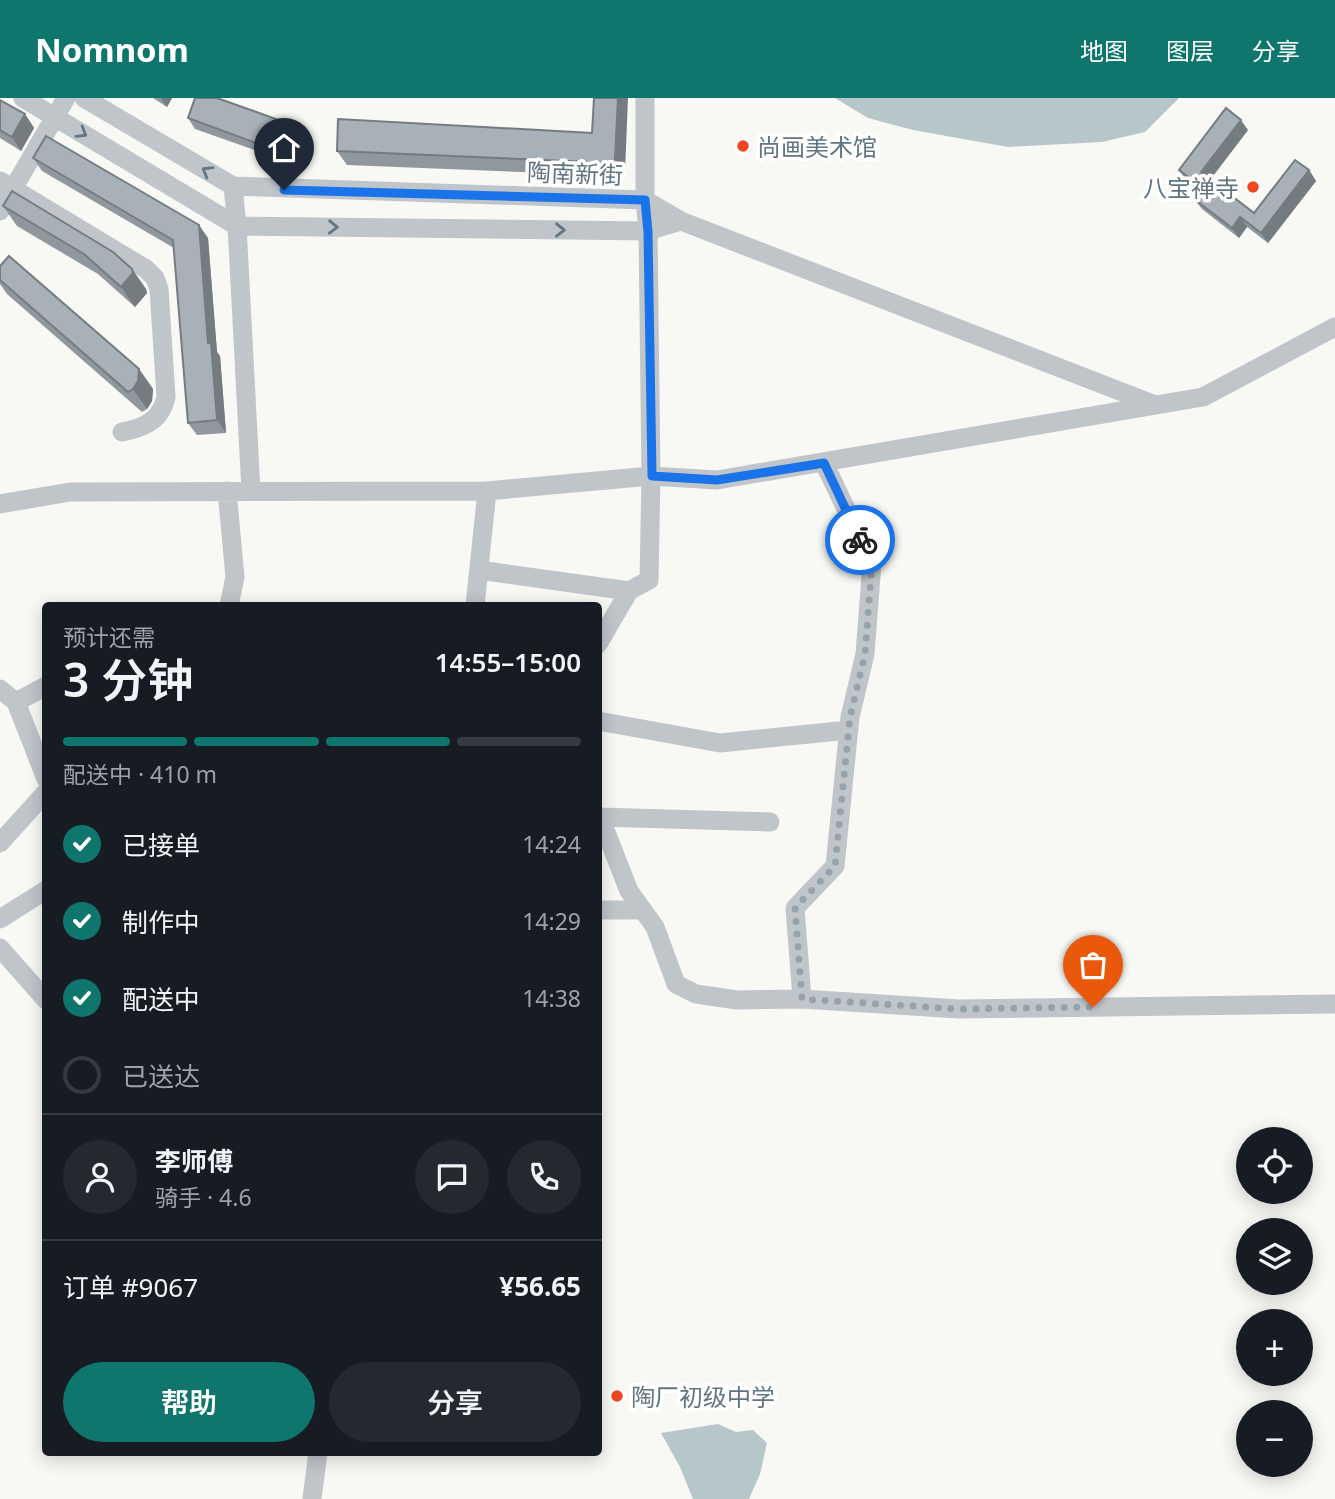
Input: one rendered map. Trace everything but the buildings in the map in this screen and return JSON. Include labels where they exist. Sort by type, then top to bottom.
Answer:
[{"type":"street","points":[[23,98],[237,226],[648,232],[681,221]]},
{"type":"street","points":[[0,211],[7,185],[66,98]]},
{"type":"street","name":"陶南新街","points":[[84,98],[233,186],[645,200],[681,221],[1154,405]]},
{"type":"street","points":[[602,637],[629,591],[649,580],[652,476],[645,98]]},
{"type":"street","points":[[7,185],[146,269],[155,278],[159,289],[166,397],[164,405],[150,423],[122,432]]},
{"type":"street","points":[[233,186],[251,491]]},
{"type":"street","points":[[0,504],[70,492],[487,491],[652,476],[717,480],[1203,397],[1335,327]]},
{"type":"street","points":[[802,999],[795,908],[835,866],[849,730],[865,654],[872,564],[824,463]]},
{"type":"street","points":[[227,491],[235,577],[230,602]]},
{"type":"street","points":[[475,602],[487,491]]},
{"type":"street","points":[[479,570],[629,591]]},
{"type":"street","points":[[16,702],[42,688]]},
{"type":"street","points":[[0,689],[16,702],[42,769]]},
{"type":"street","points":[[602,722],[720,743],[849,730]]},
{"type":"street","points":[[0,843],[42,796]]},
{"type":"street","points":[[602,817],[770,822]]},
{"type":"street","points":[[602,824],[629,891],[655,927],[676,984],[696,994],[737,1000],[802,999],[959,1009],[1335,1004]]},
{"type":"street","points":[[0,919],[42,893]]},
{"type":"street","points":[[602,910],[643,909]]},
{"type":"street","points":[[0,948],[42,995]]},
{"type":"street","points":[[312,1499],[317,1456]]},
{"type":"shaded area","points":[[835,98],[1179,98],[1145,132],[1102,142],[1008,147],[913,130],[868,118]]},
{"type":"shaded area","points":[[718,1424],[736,1432],[753,1430],[767,1443],[760,1474],[749,1499],[693,1499],[680,1467],[661,1433]]},
{"type":"way so far","points":[[860,540],[872,564],[865,654],[850,717],[835,866],[795,908],[802,999],[959,1009],[1093,1007]]},
{"type":"place","name":"尚画美术馆","points":[[743,146]]},
{"type":"place","name":"八宝禅寺","points":[[1253,187]]},
{"type":"place","name":"陶厂初级中学","points":[[617,1396]]},
{"type":"route","points":[[284,190],[645,200],[648,232],[652,476],[717,480],[824,463],[860,540]]}]
